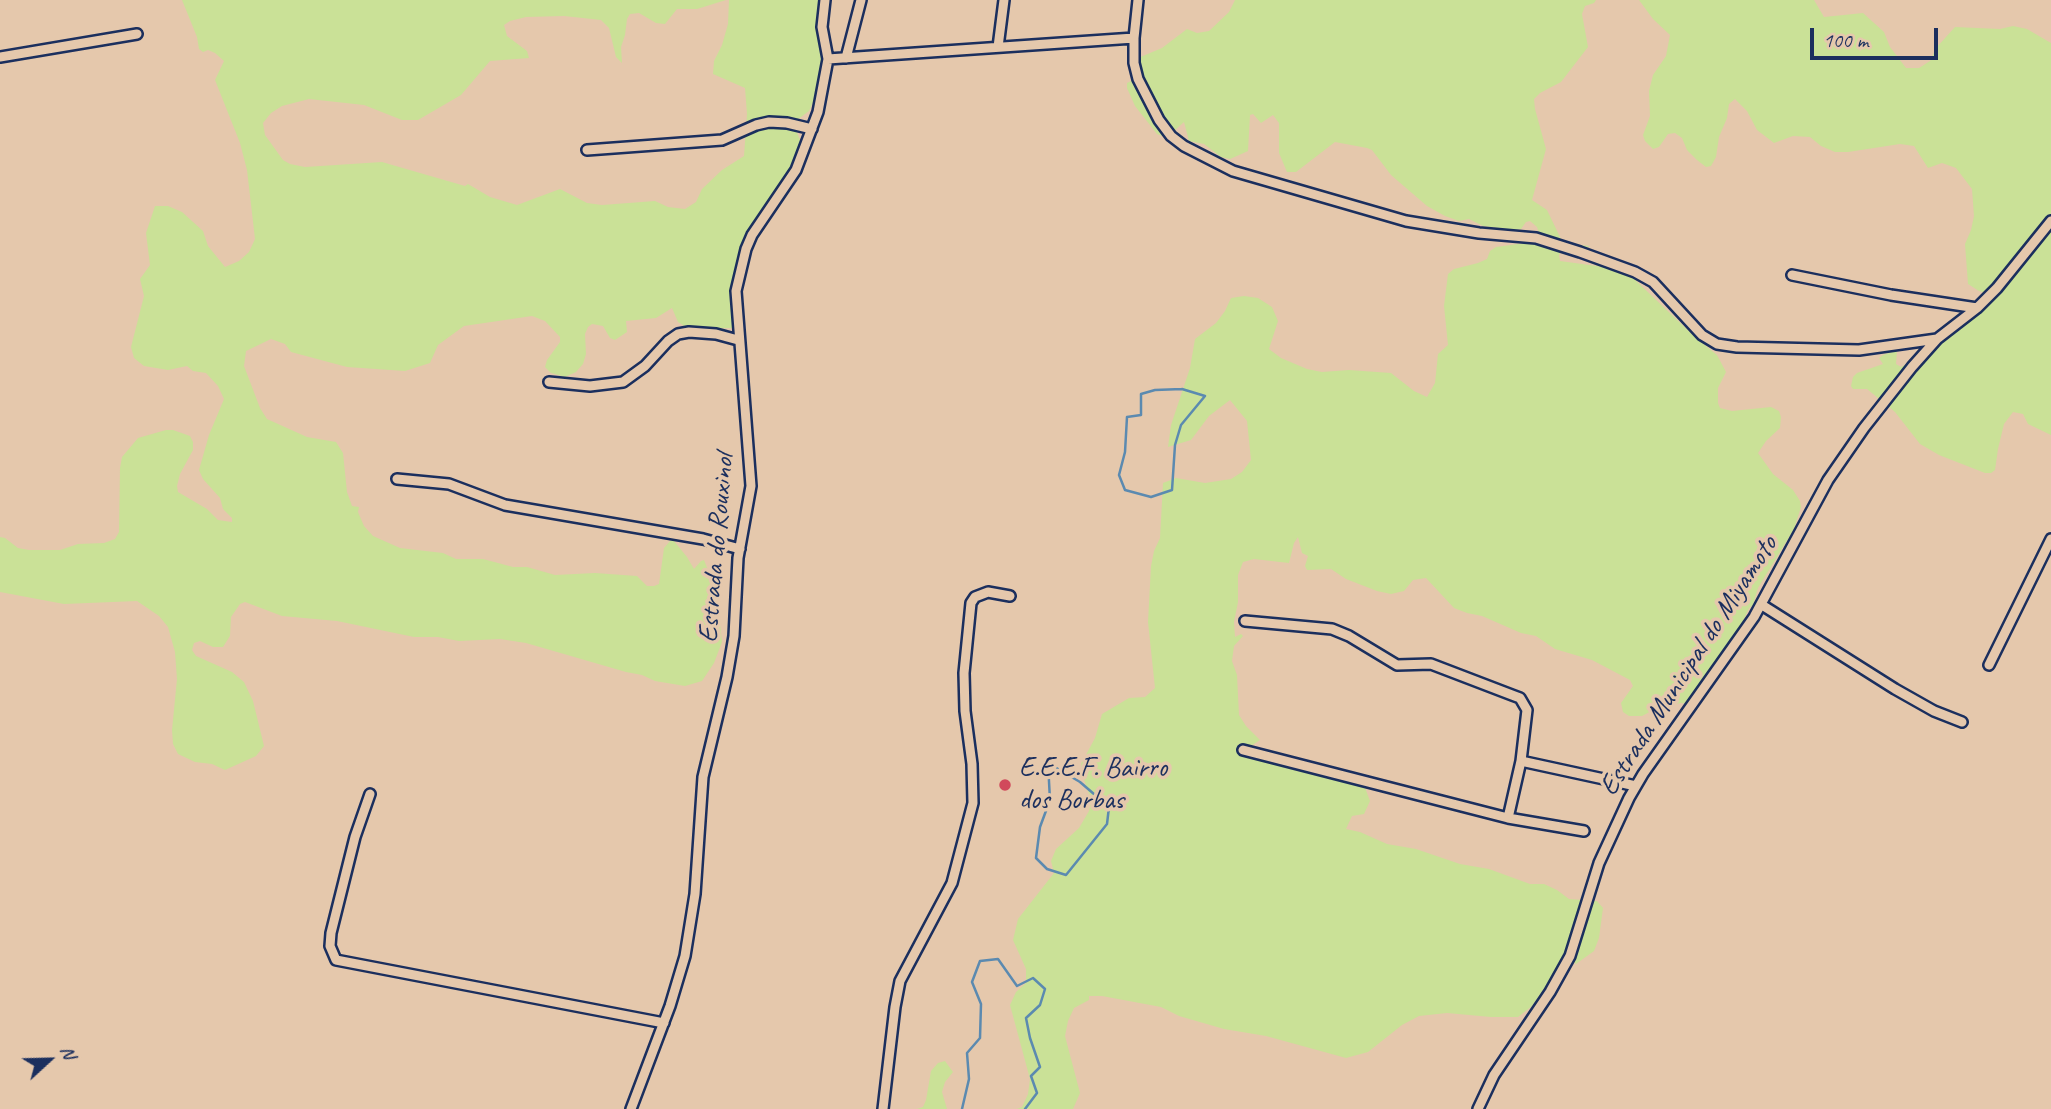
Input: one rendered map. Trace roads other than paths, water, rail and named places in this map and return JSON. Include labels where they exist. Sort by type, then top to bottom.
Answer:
[{"type":"street","name":"Estrada do Rouxinol","points":[[631,1109],[664,1023],[685,956],[692,921],[703,777],[733,645],[740,549],[751,486],[736,291],[746,249],[756,229],[796,170],[813,129],[823,94],[828,59],[822,27],[825,0]]},
{"type":"street","points":[[846,58],[861,0]]},
{"type":"street","points":[[998,47],[1004,0]]},
{"type":"street","points":[[1138,0],[1133,38],[1138,79],[1159,120],[1171,136],[1184,146],[1233,171],[1406,221],[1479,233],[1536,238],[1580,251],[1635,272],[1653,282],[1702,335],[1717,344],[1859,351],[1937,339]]},
{"type":"street","points":[[0,57],[137,34]]},
{"type":"street","points":[[828,59],[1133,38]]},
{"type":"street","points":[[587,150],[722,140],[769,122],[813,129]]},
{"type":"street","name":"Estrada Municipal do Miyamoto","points":[[1478,1109],[1494,1075],[1570,956],[1600,863],[1636,786],[1762,605],[1828,480],[1864,428],[1912,367],[1937,339],[1977,308],[1997,288],[2051,221]]},
{"type":"street","points":[[1792,275],[1880,293],[1977,308]]},
{"type":"street","points":[[550,382],[590,386],[623,382],[645,366],[678,334],[716,334],[738,340]]},
{"type":"street","points":[[397,479],[449,484],[505,505],[704,539],[740,549]]},
{"type":"street","points":[[1989,665],[2051,538]]},
{"type":"street","points":[[883,1109],[900,981],[952,883],[973,803],[964,673],[971,603],[975,597],[988,592],[1010,596]]},
{"type":"street","points":[[1762,605],[1895,689],[1934,711],[1962,722]]},
{"type":"street","points":[[1245,621],[1332,629],[1349,636],[1397,665],[1431,664],[1520,698],[1527,710],[1528,719],[1508,818]]},
{"type":"street","points":[[1243,750],[1508,818],[1584,831]]},
{"type":"street","points":[[1521,761],[1636,786]]},
{"type":"street","points":[[370,794],[355,837],[331,933],[330,946],[336,960],[664,1023]]},
{"type":"waterway","points":[[1182,389],[1205,396],[1181,425],[1175,445],[1172,490],[1151,497],[1125,490],[1119,475],[1125,452],[1127,417],[1141,415],[1141,394],[1155,390],[1182,389]]},
{"type":"waterway","points":[[1048,763],[1080,782],[1109,807],[1107,824],[1066,875],[1047,869],[1036,858],[1040,827],[1050,800],[1048,763]]},
{"type":"waterway","points":[[962,1109],[969,1079],[967,1053],[980,1038],[981,1004],[972,982],[980,961],[998,959],[1017,986],[1033,978],[1045,989],[1040,1005],[1026,1018],[1040,1067],[1031,1076],[1037,1093],[1025,1109]]},
{"type":"place","name":"E.E.E.F. Bairro dos Borbas","points":[[1005,785]]}]
